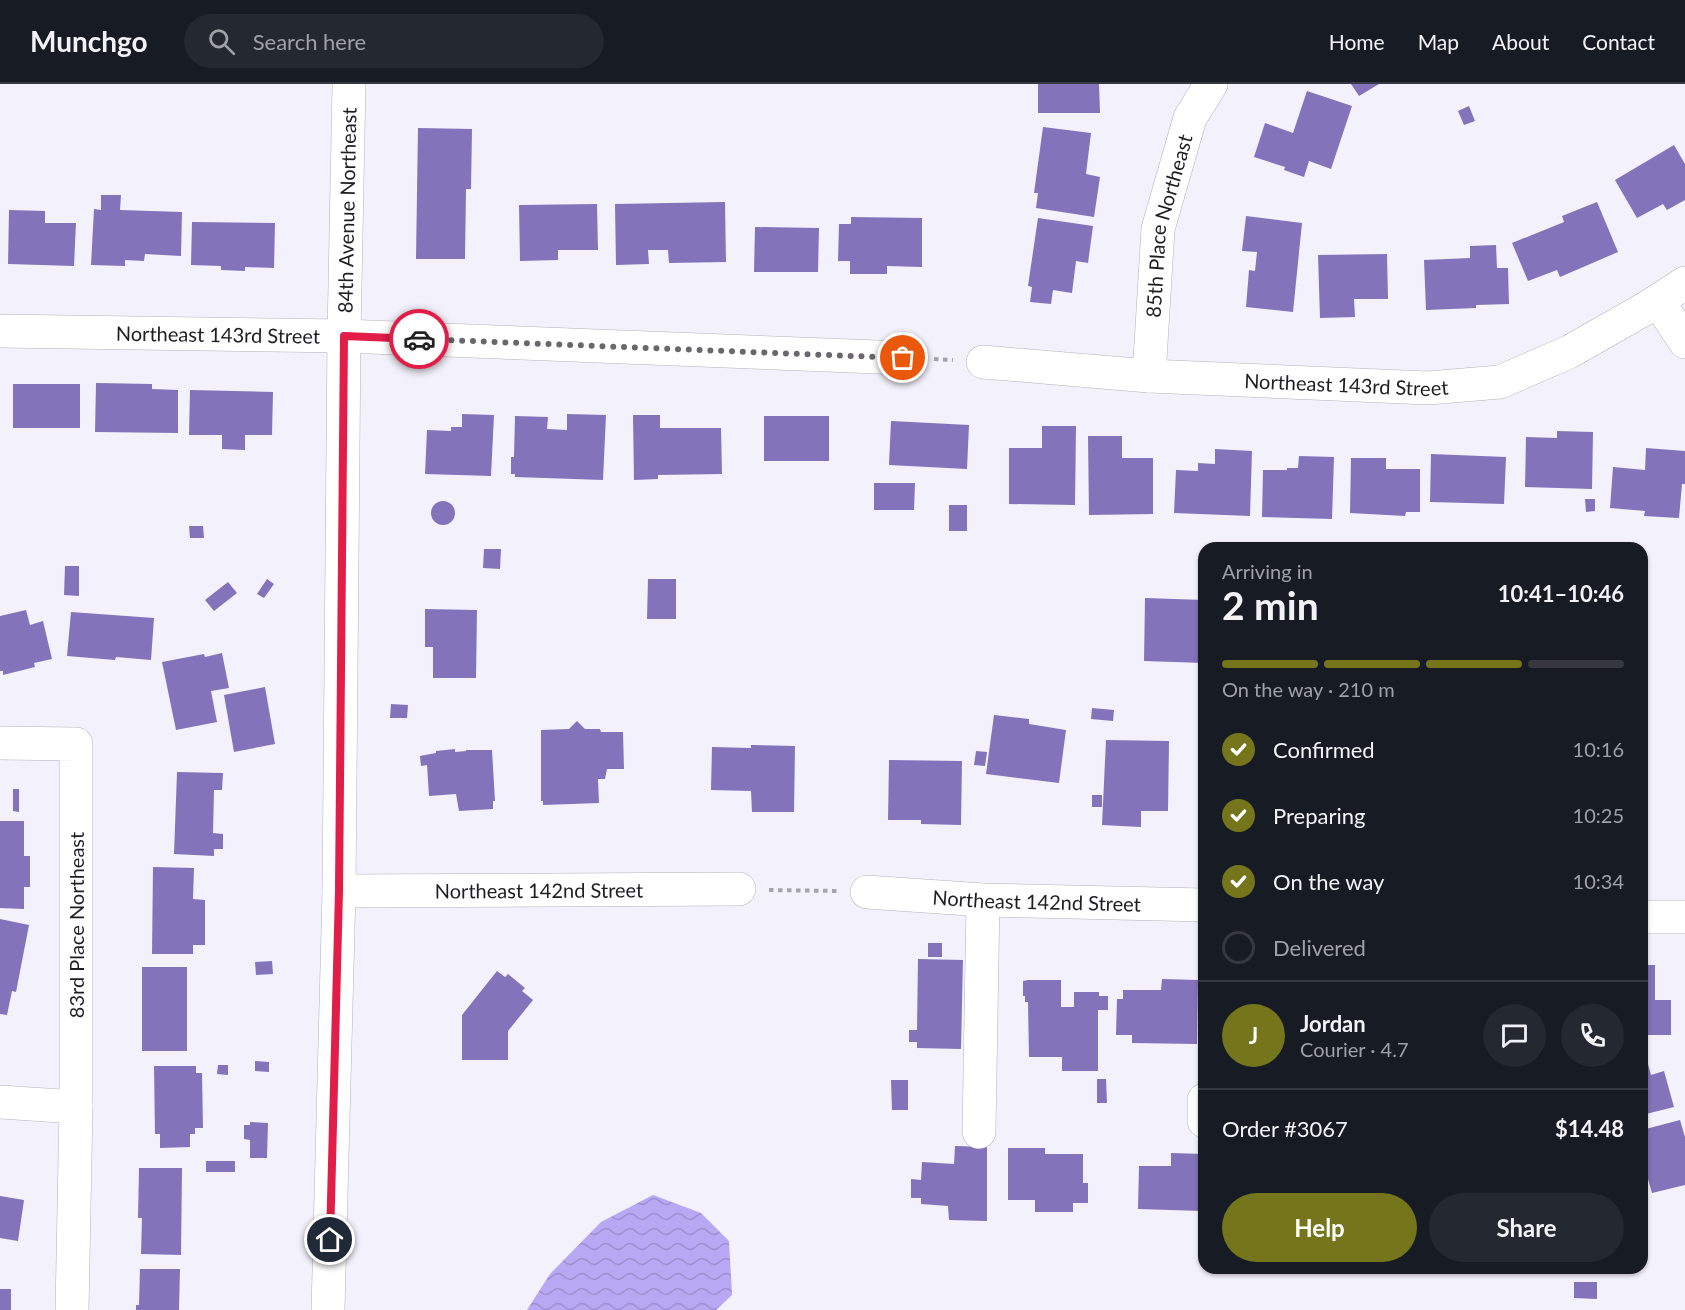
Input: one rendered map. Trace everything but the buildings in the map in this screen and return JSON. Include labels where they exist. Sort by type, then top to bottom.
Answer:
[{"type":"street","name":"84th Avenue Northeast","points":[[328,1310],[339,891],[344,336],[350,84]]},
{"type":"street","name":"85th Place Northeast","points":[[1149,376],[1158,229],[1190,118],[1211,84]]},
{"type":"street","name":"Northeast 143rd Street","points":[[983,362],[1149,376],[1428,388],[1500,382],[1569,352],[1685,283]]},
{"type":"street","points":[[1658,301],[1685,342]]},
{"type":"street","name":"Northeast 143rd Street","points":[[0,331],[344,336],[903,358]]},
{"type":"street","name":"83rd Place Northeast","points":[[0,744],[76,744],[76,1107],[72,1310]]},
{"type":"street","name":"Northeast 142nd Street","points":[[339,891],[739,889]]},
{"type":"street","name":"Northeast 142nd Street","points":[[867,892],[983,900],[1198,905]]},
{"type":"street","points":[[979,1132],[983,900]]},
{"type":"street","points":[[1648,917],[1685,918]]},
{"type":"street","points":[[0,1102],[76,1107]]},
{"type":"path","points":[[903,358],[983,362]]},
{"type":"path","points":[[739,889],[867,892]]},
{"type":"water","points":[[653,1195],[701,1213],[729,1241],[732,1295],[716,1310],[527,1310],[550,1274],[601,1222]]},
{"type":"way so far","points":[[419,339],[903,358]]},
{"type":"route","points":[[330,1240],[339,891],[344,336],[419,339]]}]
